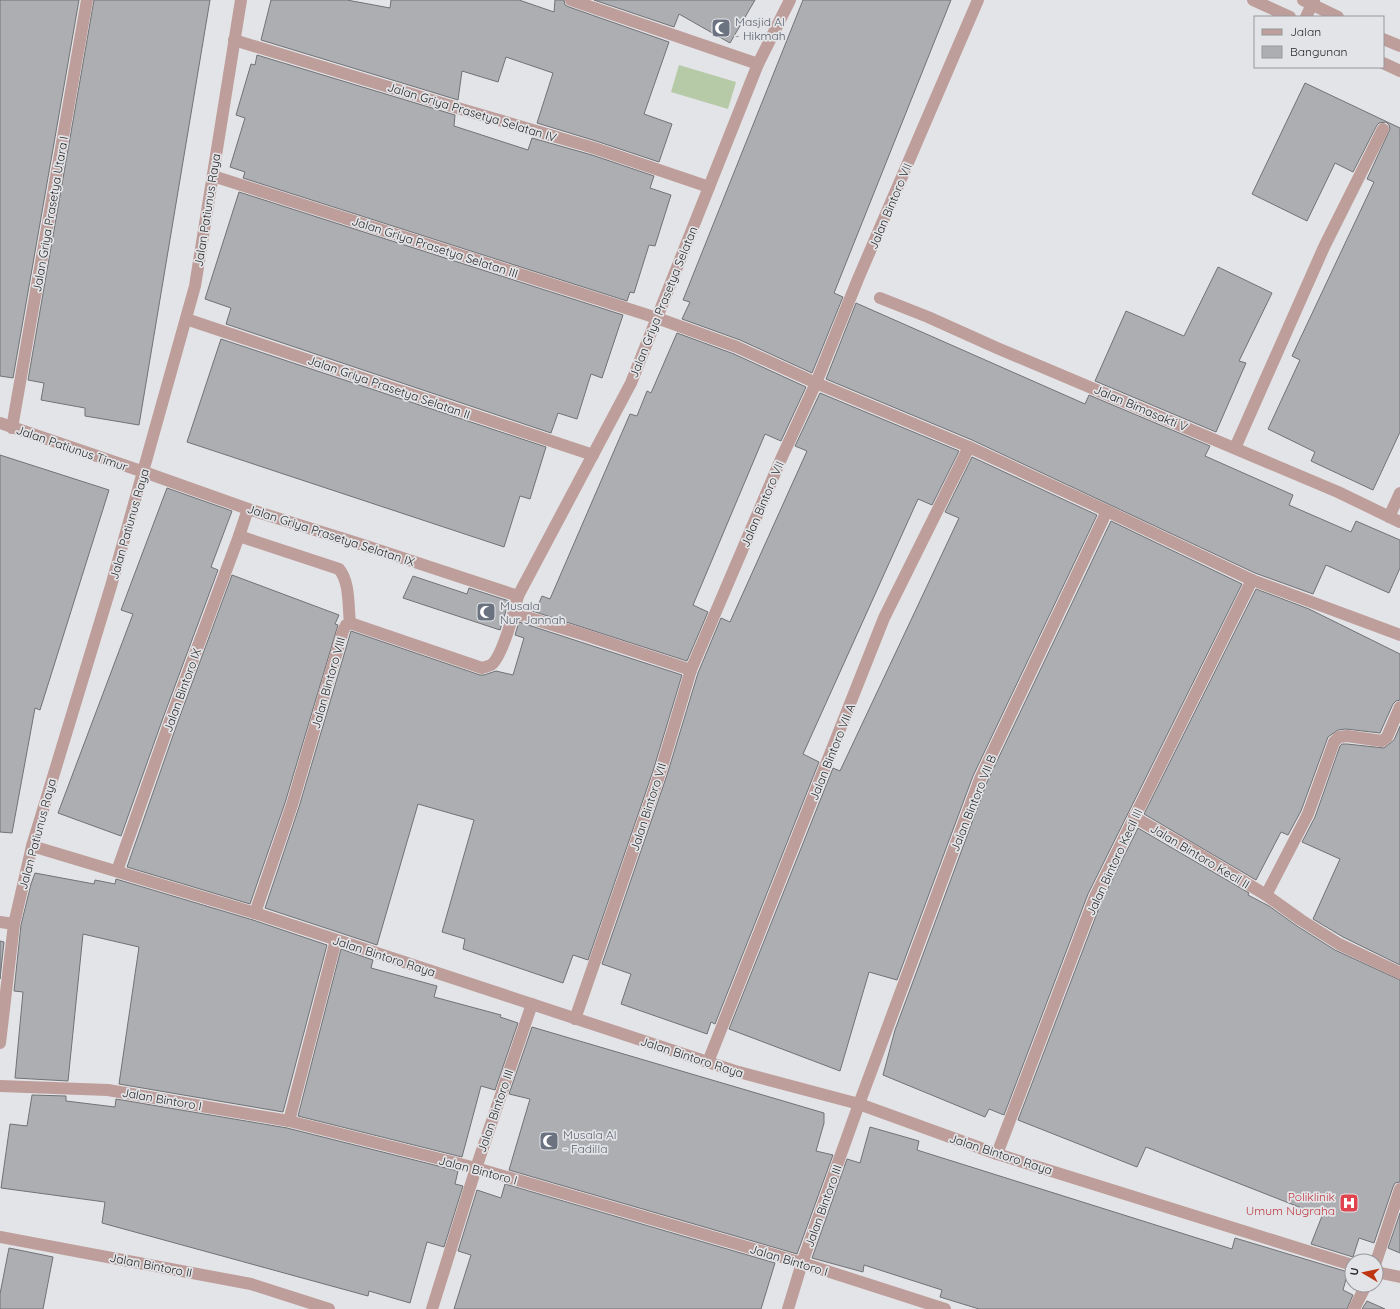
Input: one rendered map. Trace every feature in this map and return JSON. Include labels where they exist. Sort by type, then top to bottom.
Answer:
[{"type":"street","name":"Jalan Griya Prasetya Utara I","points":[[12,428],[87,0]]},
{"type":"street","name":"Jalan Patiunus Raya","points":[[0,1043],[14,924],[32,846],[111,586],[195,286],[241,0]]},
{"type":"street","points":[[571,0],[758,64]]},
{"type":"street","name":"Jalan Griya Prasetya Selatan","points":[[518,596],[631,383],[758,64],[790,0]]},
{"type":"street","name":"Jalan Bintoro VII","points":[[575,1019],[660,773],[691,670],[781,459],[816,383],[858,279],[978,0]]},
{"type":"street","points":[[1253,0],[1288,16]]},
{"type":"street","points":[[1306,16],[1310,2],[1336,16]]},
{"type":"street","points":[[1384,38],[1400,46]]},
{"type":"street","name":"Jalan Griya Prasetya Selatan IV","points":[[234,40],[594,148],[710,187]]},
{"type":"street","points":[[1384,63],[1400,71]]},
{"type":"street","points":[[1235,448],[1324,247],[1383,129]]},
{"type":"street","name":"Jalan Griya Prasetya Selatan III","points":[[213,176],[657,318],[737,347],[816,383],[969,447],[1252,580],[1400,636]]},
{"type":"street","name":"Jalan Bimasakti V","points":[[880,298],[1338,492],[1395,520]]},
{"type":"street","name":"Jalan Griya Prasetya Selatan II","points":[[186,319],[593,455]]},
{"type":"street","name":"Jalan Patiunus Timur","points":[[0,423],[144,472]]},
{"type":"street","name":"Jalan Bintoro VII A","points":[[708,1062],[884,618],[969,447]]},
{"type":"street","name":"Jalan Griya Prasetya Selatan IX","points":[[144,472],[248,509],[518,596]]},
{"type":"street","points":[[1395,520],[1400,493]]},
{"type":"street","name":"Jalan Bintoro IX","points":[[117,871],[172,713],[248,509]]},
{"type":"street","name":"Jalan Bintoro VII B","points":[[859,1104],[980,780],[1107,511]]},
{"type":"street","points":[[239,536],[339,569],[346,583],[350,623]]},
{"type":"street","name":"Jalan Bintoro Kecil III","points":[[997,1154],[1095,897],[1252,580]]},
{"type":"street","name":"Jalan Bintoro VIII","points":[[255,913],[292,805],[346,625],[350,623],[482,668],[491,665],[497,658],[514,613],[518,596]]},
{"type":"street","points":[[514,613],[691,670]]},
{"type":"street","points":[[1266,895],[1308,814],[1334,742],[1339,737],[1347,736],[1382,741],[1387,737],[1400,706]]},
{"type":"street","name":"Jalan Bintoro Kecil II","points":[[1134,818],[1195,852],[1266,895],[1301,920],[1339,944],[1400,973]]},
{"type":"street","name":"Jalan Bintoro Raya","points":[[32,846],[255,913],[735,1071],[859,1104],[997,1154],[1344,1262]]},
{"type":"street","points":[[0,922],[14,924]]},
{"type":"street","points":[[288,1121],[336,940]]},
{"type":"street","name":"Jalan Bintoro III","points":[[432,1309],[476,1168],[532,1004]]},
{"type":"street","name":"Jalan Bintoro I","points":[[0,1086],[108,1090],[288,1121],[476,1168],[802,1263],[944,1309]]},
{"type":"street","name":"Jalan Bintoro III","points":[[788,1309],[802,1263],[859,1104]]},
{"type":"street","points":[[1379,1253],[1400,1189]]},
{"type":"street","name":"Jalan Bintoro II","points":[[0,1237],[251,1284],[300,1305],[329,1309]]},
{"type":"street","points":[[1384,1274],[1400,1277]]},
{"type":"street","points":[[1354,1309],[1362,1293]]},
{"type":"green space","points":[[679,65],[736,82],[728,109],[671,92]]},
{"type":"building","points":[[0,0],[79,0],[13,378],[0,376]]},
{"type":"building","points":[[94,0],[210,0],[139,425],[85,416],[85,408],[41,400],[44,383],[28,380]]},
{"type":"building","points":[[271,0],[347,0],[390,8],[391,0],[519,0],[554,12],[555,0],[564,0],[565,5],[569,7],[669,42],[644,114],[672,124],[659,162],[537,123],[553,73],[506,57],[498,82],[462,71],[458,100],[261,40]]},
{"type":"building","name":"Masjid Al - Hikmah","points":[[594,0],[755,0],[730,43],[679,14],[674,27]]},
{"type":"building","points":[[803,0],[951,0],[834,293],[843,297],[812,373],[740,340],[682,319],[690,302],[683,300]]},
{"type":"building","points":[[257,55],[455,115],[454,126],[528,150],[532,138],[592,155],[654,176],[650,188],[671,195],[655,246],[649,245],[634,293],[630,292],[627,301],[243,178],[245,172],[230,167],[245,118],[236,115],[251,64],[255,65]]},
{"type":"building","points":[[1305,83],[1400,128],[1400,432],[1373,490],[1311,461],[1315,452],[1268,429],[1300,360],[1292,356],[1374,182],[1367,179],[1390,129],[1386,122],[1379,123],[1377,125],[1353,172],[1335,163],[1307,221],[1252,194]]},
{"type":"building","points":[[239,192],[623,315],[602,378],[591,374],[577,419],[558,413],[551,433],[226,324],[231,308],[205,299]]},
{"type":"building","points":[[1218,267],[1272,293],[1239,361],[1246,363],[1216,432],[1095,381],[1126,311],[1184,336]]},
{"type":"building","points":[[856,303],[1085,404],[1089,395],[1210,446],[1205,456],[1293,495],[1289,505],[1351,532],[1356,521],[1400,540],[1400,568],[1389,593],[1326,565],[1313,594],[1255,573],[972,440],[826,379]]},
{"type":"building","points":[[677,333],[734,354],[806,387],[781,441],[765,434],[693,605],[708,612],[687,661],[523,608],[524,604],[537,608],[542,596],[550,599],[630,414],[637,416],[647,391],[651,393]]},
{"type":"building","points":[[221,339],[546,447],[530,499],[520,496],[504,547],[187,442]]},
{"type":"building","points":[[820,393],[959,451],[932,505],[918,499],[803,754],[819,762],[715,1024],[711,1022],[707,1034],[621,1004],[631,974],[602,964],[667,775],[698,673],[721,618],[730,622],[807,451],[795,446]]},
{"type":"building","points":[[0,455],[109,490],[40,710],[35,708],[12,833],[0,832]]},
{"type":"building","points":[[972,457],[1097,515],[973,776],[897,980],[869,972],[840,1071],[729,1029],[833,768],[840,771],[959,518],[945,512]]},
{"type":"building","points":[[167,488],[232,511],[211,567],[218,570],[121,836],[58,813],[133,614],[121,610]]},
{"type":"building","points":[[1111,521],[1242,584],[1088,894],[1004,1115],[989,1109],[985,1117],[883,1075],[895,1030],[987,782]]},
{"type":"building","points":[[232,575],[339,615],[335,624],[338,625],[285,803],[250,904],[127,867],[177,724]]},
{"type":"building","points":[[413,576],[467,594],[469,588],[509,601],[500,630],[403,598]]},
{"type":"building","points":[[1256,589],[1309,609],[1400,654],[1400,700],[1393,704],[1380,733],[1346,729],[1338,730],[1328,737],[1301,811],[1288,835],[1281,832],[1256,880],[1144,814]]},
{"type":"building","points":[[519,622],[682,675],[653,771],[588,960],[573,955],[563,983],[463,949],[465,939],[442,932],[474,820],[418,804],[377,945],[265,908],[299,807],[351,631],[480,675],[496,671],[513,675],[524,638],[515,635]]},
{"type":"building","points":[[1400,726],[1400,965],[1343,937],[1313,919],[1340,859],[1302,842],[1315,817],[1340,746],[1342,744],[1347,744],[1384,748],[1394,740]]},
{"type":"building","points":[[1138,828],[1249,893],[1248,895],[1269,906],[1335,950],[1400,980],[1400,1182],[1395,1183],[1393,1187],[1374,1243],[1359,1238],[1354,1253],[1344,1253],[1344,1254],[1311,1244],[1322,1216],[1146,1147],[1137,1167],[1018,1120],[1102,900]]},
{"type":"building","points":[[35,873],[94,884],[95,880],[115,884],[116,879],[253,920],[327,945],[283,1112],[119,1084],[139,947],[83,934],[68,1081],[15,1078],[23,992],[14,991],[21,925]]},
{"type":"building","points":[[0,941],[4,942],[0,979]]},
{"type":"building","points":[[341,949],[373,960],[371,968],[437,986],[434,997],[501,1015],[500,1017],[518,1023],[495,1090],[481,1086],[462,1157],[298,1116]]},
{"type":"building","points":[[532,1027],[824,1113],[824,1123],[816,1151],[833,1155],[797,1254],[509,1170],[530,1099],[509,1094]]},
{"type":"building","points":[[32,1095],[66,1096],[66,1101],[115,1107],[116,1099],[287,1128],[458,1171],[455,1184],[463,1186],[444,1247],[427,1242],[410,1303],[369,1291],[368,1296],[102,1223],[105,1202],[1,1188],[10,1124],[27,1126]]},
{"type":"building","points":[[870,1127],[919,1141],[917,1150],[1232,1249],[1235,1238],[1344,1271],[1344,1293],[1353,1295],[1347,1309],[979,1309],[940,1297],[942,1290],[864,1265],[863,1272],[812,1258],[847,1159],[860,1163]]},
{"type":"building","points":[[505,1184],[775,1263],[761,1309],[454,1309],[471,1255],[458,1251],[477,1190],[501,1198]]},
{"type":"building","points":[[1400,1213],[1400,1253],[1388,1248]]},
{"type":"building","points":[[9,1248],[53,1257],[43,1309],[0,1309],[0,1294]]},
{"type":"building","points":[[1367,1301],[1385,1309],[1362,1309]]},
{"type":"place","name":"Masjid Al - Hikmah","points":[[721,28]]},
{"type":"place","name":"Musala Nur Jannah","points":[[486,612]]},
{"type":"place","name":"Musala Al - Fadilla","points":[[549,1141]]},
{"type":"place","name":"Poliklinik Umum Nugraha","points":[[1349,1203]]}]
